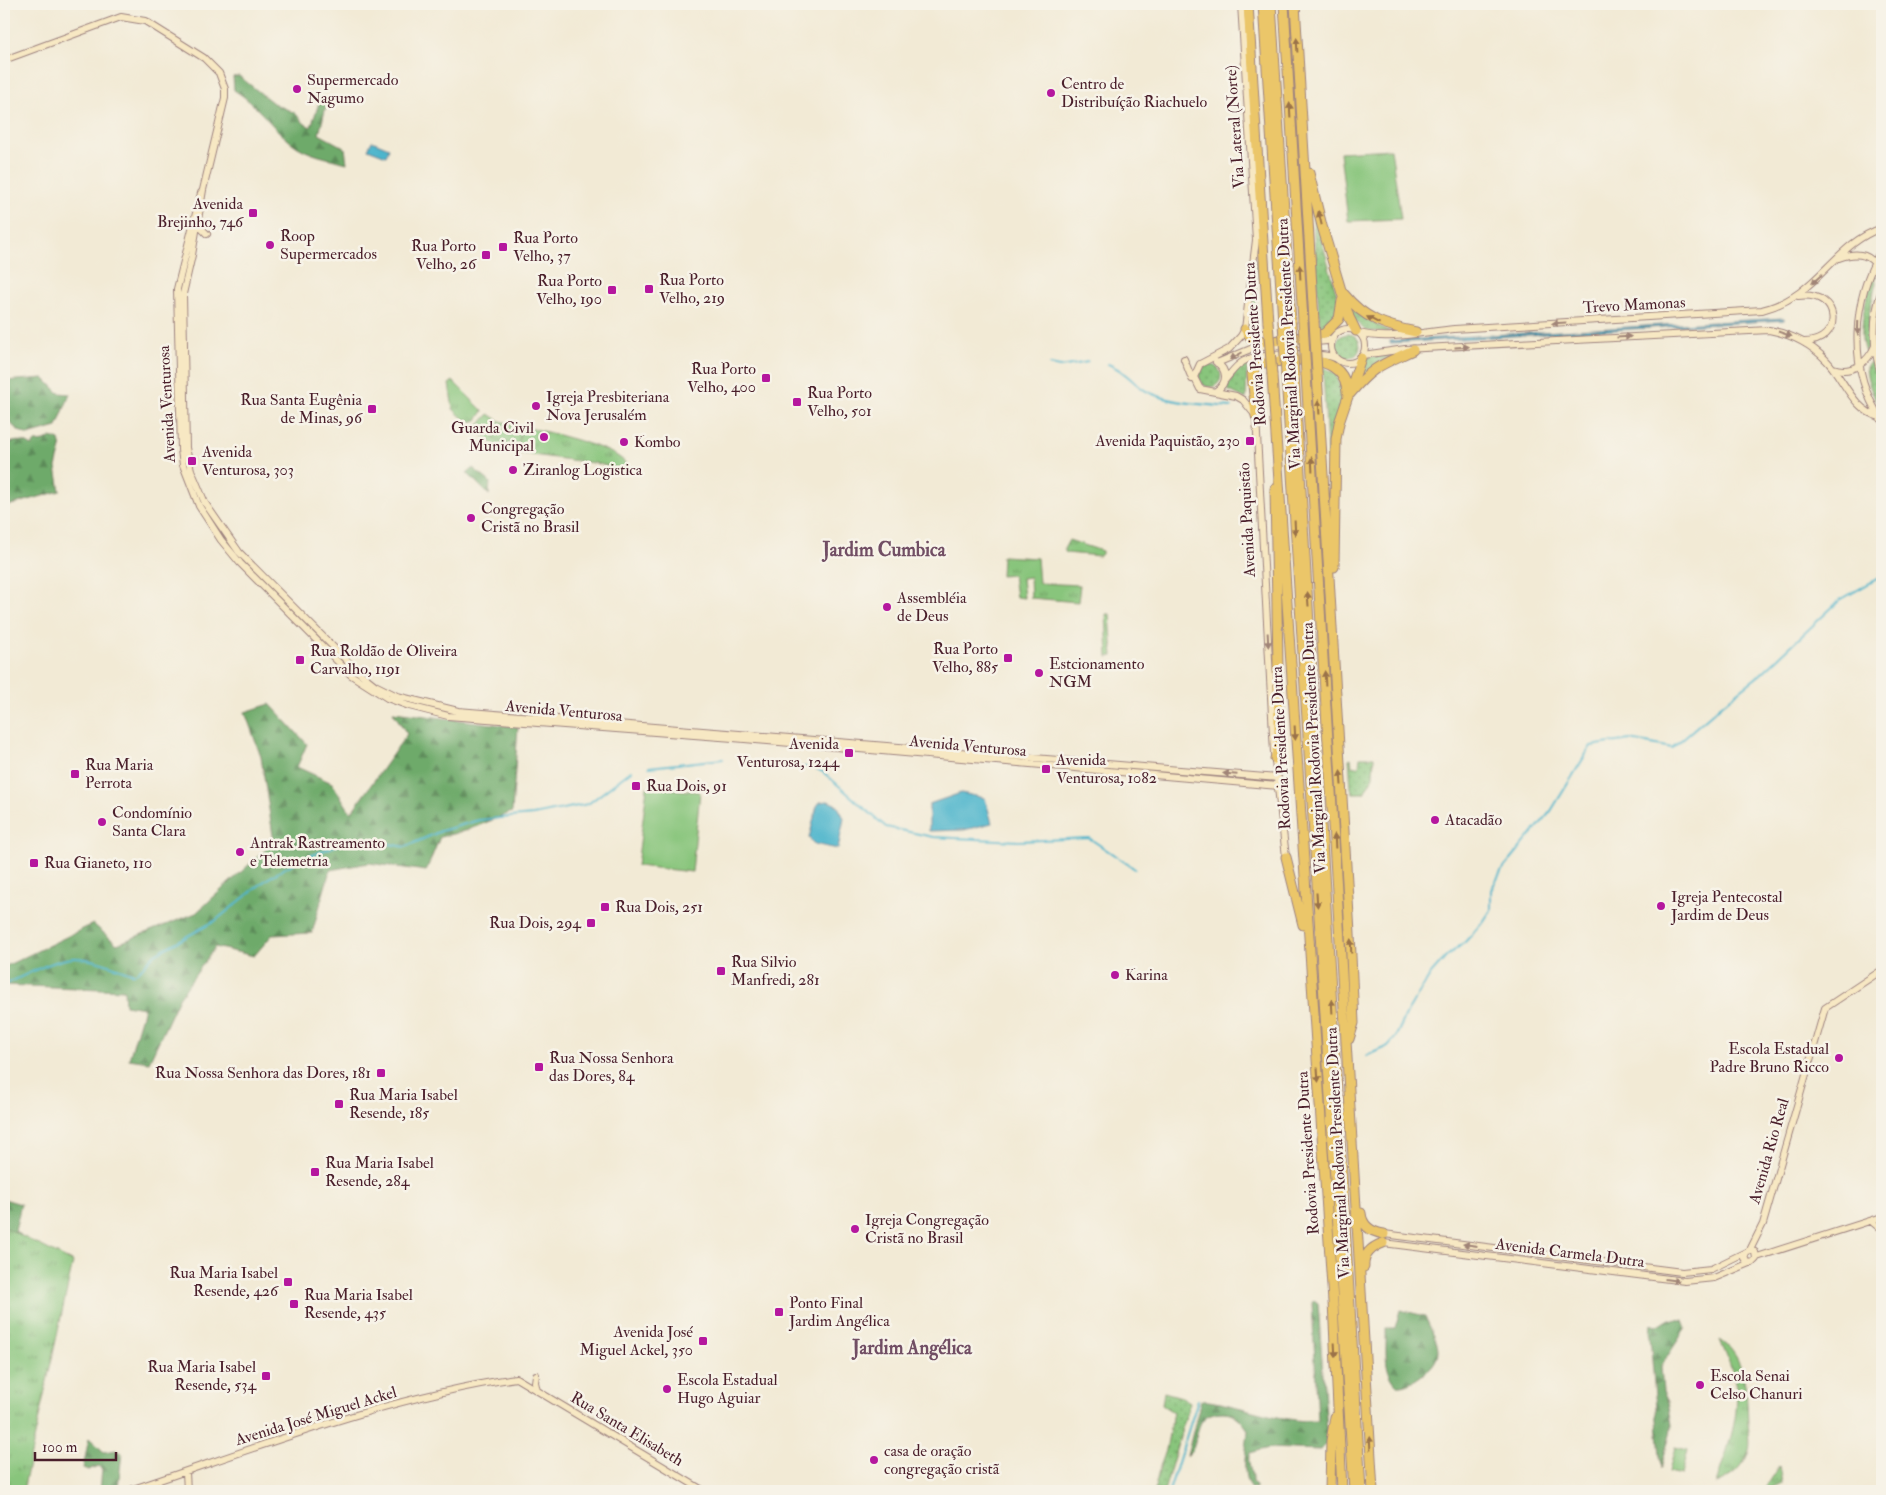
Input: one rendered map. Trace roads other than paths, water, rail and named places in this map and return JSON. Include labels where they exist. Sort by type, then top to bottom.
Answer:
[{"type":"highway","name":"Rodovia Presidente Dutra","points":[[1248,4],[1268,322],[1279,457],[1342,1491]]},
{"type":"highway","name":"Rodovia Presidente Dutra","points":[[1263,4],[1287,322]]},
{"type":"highway","name":"Rodovia Presidente Dutra","points":[[1271,4],[1287,322],[1354,1491]]},
{"type":"highway","name":"Via Marginal Rodovia Presidente Dutra","points":[[1284,4],[1373,1491]]},
{"type":"highway","points":[[1295,4],[1354,1023],[1347,1046]]},
{"type":"highway","points":[[1303,147],[1340,290],[1357,332]]},
{"type":"highway","points":[[1245,329],[1251,338],[1266,342],[1324,334],[1336,323],[1341,314],[1340,290]]},
{"type":"highway","points":[[1340,290],[1351,304],[1374,321],[1394,328],[1416,332]]},
{"type":"highway","points":[[1347,398],[1363,378],[1374,369],[1392,358],[1413,350]]},
{"type":"highway","points":[[1330,594],[1333,583],[1336,439],[1347,398],[1362,357]]},
{"type":"highway","points":[[1256,416],[1252,374],[1258,364],[1311,360],[1326,362],[1335,368],[1344,379],[1347,398]]},
{"type":"highway","name":"Rodovia Presidente Dutra","points":[[1290,374],[1361,1491]]},
{"type":"highway","points":[[1276,759],[1279,736],[1275,495],[1279,457]]},
{"type":"highway","points":[[1286,857],[1308,946]]},
{"type":"highway","points":[[1354,1162],[1360,1179],[1362,1220],[1371,1230],[1384,1238],[1363,1259],[1365,1302],[1363,1314]]},
{"type":"highway","points":[[1330,1491],[1332,1441],[1338,1405]]},
{"type":"street","name":"Via Lateral (Norte)","points":[[1242,4],[1255,249],[1245,329]]},
{"type":"street","points":[[4,60],[121,17],[145,21],[204,58],[219,73],[225,89],[203,190]]},
{"type":"street","name":"Avenida Venturosa","points":[[203,190],[196,237],[182,294],[185,439],[189,463],[205,503],[246,560],[356,670],[388,692],[434,707],[458,711],[1278,778]]},
{"type":"street","name":"Avenida Venturosa","points":[[203,190],[197,201],[176,300],[183,466],[199,506],[230,551],[351,675],[387,698],[448,716],[733,738],[1084,771],[1279,786]]},
{"type":"street","points":[[198,225],[207,234]]},
{"type":"street","name":"Trevo Mamonas","points":[[1357,332],[1369,336],[1754,311],[1777,306],[1796,296],[1857,241],[1882,228]]},
{"type":"street","points":[[1881,418],[1868,393],[1860,365],[1858,318],[1862,295],[1874,263],[1882,249]]},
{"type":"street","points":[[1837,259],[1850,254],[1860,254],[1874,263],[1879,270],[1882,291],[1877,307],[1876,345],[1882,376]]},
{"type":"street","points":[[1796,296],[1813,295],[1821,298],[1830,307],[1832,316],[1832,324],[1826,335],[1815,341],[1803,342]]},
{"type":"street","points":[[1195,382],[1195,369],[1200,364],[1236,344],[1245,329]]},
{"type":"street","points":[[1208,361],[1217,363],[1228,360],[1247,350],[1327,341],[1345,329],[1357,332],[1365,342],[1362,357],[1355,362],[1347,364],[1321,353],[1251,358],[1239,364],[1216,391]]},
{"type":"street","name":"Trevo Mamonas","points":[[1362,357],[1413,350],[1753,329],[1783,333],[1803,342],[1821,355],[1833,368],[1853,399],[1873,416],[1881,418]]},
{"type":"street","points":[[1334,337],[1331,345],[1335,358]]},
{"type":"street","points":[[1833,368],[1846,370],[1860,365],[1870,357],[1876,345]]},
{"type":"street","points":[[1184,359],[1195,382],[1203,391],[1216,391],[1241,398],[1256,416]]},
{"type":"street","points":[[1217,363],[1224,371],[1225,380]]},
{"type":"street","name":"Avenida Paquistão","points":[[1256,416],[1276,759],[1282,835],[1286,857]]},
{"type":"street","name":"Avenida Rio Real","points":[[1748,1251],[1763,1224],[1825,1008],[1882,970]]},
{"type":"street","points":[[1757,1257],[1755,1252],[1748,1251],[1744,1258],[1750,1263],[1755,1261],[1757,1257],[1882,1217]]},
{"type":"street","points":[[1871,1221],[1882,1230]]},
{"type":"street","name":"Avenida Carmela Dutra","points":[[1384,1238],[1682,1272],[1711,1269],[1748,1251]]},
{"type":"street","name":"Avenida Carmela Dutra","points":[[1384,1238],[1685,1281],[1714,1278],[1750,1263]]},
{"type":"street","points":[[536,1375],[534,1382],[537,1391]]},
{"type":"street","name":"Rua Santa Elisabeth","points":[[516,1378],[704,1491]]},
{"type":"street","name":"Avenida José Miguel Ackel","points":[[127,1491],[268,1443],[372,1412],[481,1384],[516,1378]]},
{"type":"street","points":[[186,1472],[188,1491]]},
{"type":"water","points":[[372,141],[389,148],[386,156],[368,149]]},
{"type":"water","points":[[1784,318],[1784,320],[1390,343],[1390,341]]},
{"type":"water","points":[[961,793],[985,798],[992,823],[964,830],[929,831],[929,804]]},
{"type":"water","points":[[828,801],[837,805],[844,818],[838,849],[814,844],[809,838],[817,806],[820,802]]},
{"type":"waterway","points":[[1050,365],[1060,367],[1088,362]]},
{"type":"waterway","points":[[1108,364],[1119,370],[1141,388],[1166,399],[1231,407]]},
{"type":"waterway","points":[[1366,1056],[1388,1046],[1395,1038],[1408,1011],[1431,974],[1483,922],[1491,910],[1491,890],[1502,870],[1551,811],[1591,746],[1630,740],[1672,748],[1761,674],[1840,600],[1882,576]]},
{"type":"waterway","points":[[649,767],[723,759]]},
{"type":"waterway","points":[[762,764],[815,768],[823,772],[886,827],[933,837],[1019,841],[1089,838],[1135,869]]},
{"type":"waterway","points":[[4,985],[48,965],[73,958],[96,961],[134,974],[155,954],[215,921],[267,879],[297,861],[340,844],[364,839],[405,847],[441,831],[479,820],[533,815],[588,804],[631,771]]},
{"type":"waterway","points":[[1169,1491],[1198,1400]]},
{"type":"place","name":"Supermercado Nagumo","points":[[297,89]]},
{"type":"place","name":"Centro de Distribuíção Riachuelo","points":[[1051,93]]},
{"type":"place","name":"Avenida Brejinho, 746","points":[[253,213]]},
{"type":"place","name":"Roop Supermercados","points":[[270,245]]},
{"type":"place","name":"Rua Porto Velho, 37","points":[[503,247]]},
{"type":"place","name":"Rua Porto Velho, 26","points":[[486,255]]},
{"type":"place","name":"Rua Porto Velho, 219","points":[[649,289]]},
{"type":"place","name":"Rua Porto Velho, 190","points":[[612,290]]},
{"type":"place","name":"Rua Porto Velho, 400","points":[[766,378]]},
{"type":"place","name":"Rua Porto Velho, 501","points":[[797,402]]},
{"type":"place","name":"Igreja Presbiteriana Nova Jerusalém","points":[[536,406]]},
{"type":"place","name":"Rua Santa Eugênia de Minas, 96","points":[[372,409]]},
{"type":"place","name":"Guarda Civil Municipal","points":[[544,437]]},
{"type":"place","name":"Avenida Paquistão, 230","points":[[1250,441]]},
{"type":"place","name":"Kombo","points":[[624,442]]},
{"type":"place","name":"Avenida Venturosa, 303","points":[[192,461]]},
{"type":"place","name":"Ziranlog Logistica","points":[[513,470]]},
{"type":"place","name":"Congregação Cristã no Brasil","points":[[471,518]]},
{"type":"place","name":"Assembléia de Deus","points":[[887,607]]},
{"type":"place","name":"Rua Porto Velho, 885","points":[[1008,658]]},
{"type":"place","name":"Rua Roldão de Oliveira Carvalho, 1191","points":[[300,660]]},
{"type":"place","name":"Estcionamento NGM","points":[[1039,673]]},
{"type":"place","name":"Avenida Venturosa, 1244","points":[[849,753]]},
{"type":"place","name":"Avenida Venturosa, 1082","points":[[1046,769]]},
{"type":"place","name":"Rua Maria Perrota","points":[[75,774]]},
{"type":"place","name":"Rua Dois, 91","points":[[636,786]]},
{"type":"place","name":"Atacadão","points":[[1435,820]]},
{"type":"place","name":"Condomínio Santa Clara","points":[[102,822]]},
{"type":"place","name":"Antrak Rastreamento e Telemetria","points":[[240,852]]},
{"type":"place","name":"Rua Gianeto, 110","points":[[34,863]]},
{"type":"place","name":"Igreja Pentecostal Jardim de Deus","points":[[1661,906]]},
{"type":"place","name":"Rua Dois, 251","points":[[605,907]]},
{"type":"place","name":"Rua Dois, 294","points":[[591,923]]},
{"type":"place","name":"Rua Silvio Manfredi, 281","points":[[721,971]]},
{"type":"place","name":"Karina","points":[[1115,975]]},
{"type":"place","name":"Escola Estadual Padre Bruno Ricco","points":[[1839,1058]]},
{"type":"place","name":"Rua Nossa Senhora das Dores, 84","points":[[539,1067]]},
{"type":"place","name":"Rua Nossa Senhora das Dores, 181","points":[[381,1073]]},
{"type":"place","name":"Rua Maria Isabel Resende, 185","points":[[339,1104]]},
{"type":"place","name":"Rua Maria Isabel Resende, 284","points":[[315,1172]]},
{"type":"place","name":"Igreja Congregação Cristã no Brasil","points":[[855,1229]]},
{"type":"place","name":"Rua Maria Isabel Resende, 426","points":[[288,1282]]},
{"type":"place","name":"Rua Maria Isabel Resende, 435","points":[[294,1304]]},
{"type":"place","name":"Ponto Final Jardim Angélica","points":[[779,1312]]},
{"type":"place","name":"Avenida José Miguel Ackel, 350","points":[[703,1341]]},
{"type":"place","name":"Rua Maria Isabel Resende, 534","points":[[266,1376]]},
{"type":"place","name":"Escola Senai Celso Chanuri","points":[[1700,1385]]},
{"type":"place","name":"Escola Estadual Hugo Aguiar","points":[[667,1389]]},
{"type":"place","name":"casa de oração congregação cristã","points":[[874,1460]]},
{"type":"district","name":"Jardim Cumbica","points":[[884,550]]},
{"type":"district","name":"Jardim Angélica","points":[[912,1348]]}]
